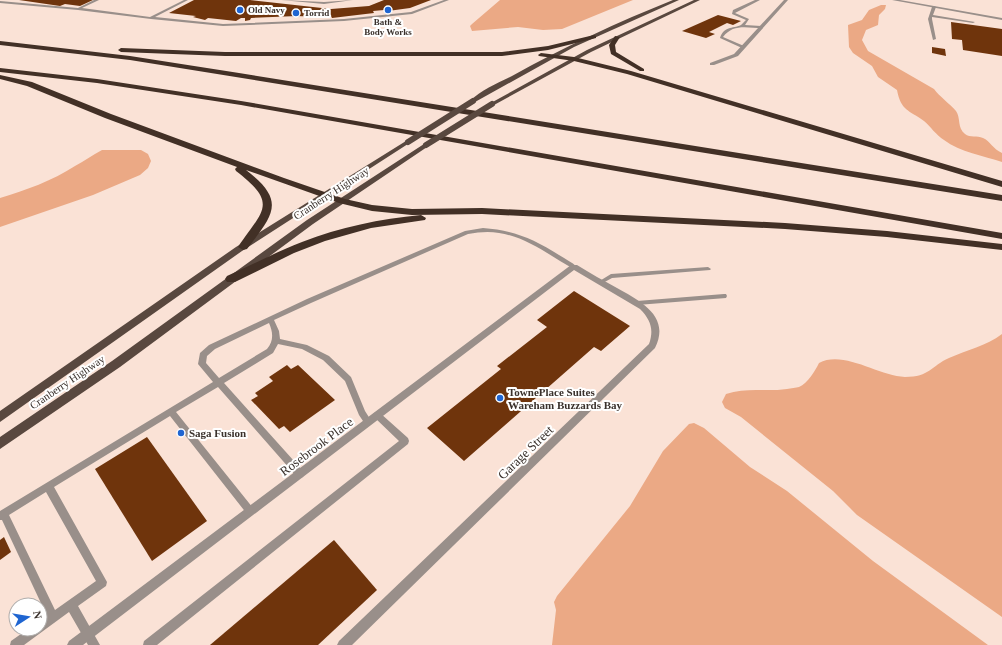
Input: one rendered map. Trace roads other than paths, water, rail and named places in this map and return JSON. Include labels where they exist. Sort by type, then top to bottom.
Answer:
[{"type":"highway","points":[[502,54],[554,48],[594,37]]},
{"type":"highway","points":[[617,37],[612,45],[613,52],[629,64],[666,83]]},
{"type":"highway","points":[[0,43],[225,54],[502,54],[554,56],[574,59],[629,72],[1002,184]]},
{"type":"highway","points":[[0,43],[130,58],[1002,198]]},
{"type":"highway","points":[[0,70],[97,81],[241,103],[1002,236]]},
{"type":"highway","points":[[0,77],[29,84],[228,162],[342,201],[372,208],[412,212],[482,211],[785,226],[886,234],[1002,247]]},
{"type":"highway","points":[[228,162],[259,185],[267,193],[268,209],[265,218],[243,247]]},
{"type":"highway","points":[[231,279],[291,250],[373,225],[482,211]]},
{"type":"main road","name":"Cranberry Highway","points":[[0,417],[243,247],[472,101],[498,85],[554,56],[677,0]]},
{"type":"main road","name":"Cranberry Highway","points":[[0,444],[116,364],[310,222],[426,145],[492,104],[574,59],[617,37],[698,0]]},
{"type":"street","points":[[712,64],[736,54],[786,0]]},
{"type":"street","points":[[894,0],[1002,19]]},
{"type":"street","name":"Garage Street","points":[[344,645],[652,346],[656,334],[654,321],[646,310],[637,303],[574,267]]},
{"type":"street","name":"Rosebrook Place","points":[[72,645],[574,267]]},
{"type":"lane","points":[[78,9],[97,0]]},
{"type":"lane","points":[[151,18],[186,0]]},
{"type":"lane","points":[[283,0],[324,3],[351,0]]},
{"type":"lane","points":[[0,2],[222,25],[344,20],[412,13],[448,0]]},
{"type":"lane","points":[[743,25],[748,20],[733,13],[734,11],[758,0]]},
{"type":"lane","points":[[934,8],[931,26],[934,39]]},
{"type":"lane","points":[[932,16],[973,22]]},
{"type":"lane","points":[[743,47],[721,37],[723,33],[736,26],[743,25],[761,27]]},
{"type":"lane","points":[[300,474],[202,364],[203,355],[207,351],[270,319],[423,250],[475,231],[517,234],[574,267]]},
{"type":"lane","points":[[601,282],[611,276],[708,269]]},
{"type":"lane","points":[[637,303],[724,296]]},
{"type":"lane","points":[[53,617],[2,515],[270,351],[276,341],[276,329],[270,319]]},
{"type":"lane","points":[[276,341],[304,347],[326,358],[348,379],[362,413],[368,422]]},
{"type":"lane","points":[[171,411],[250,511]]},
{"type":"lane","points":[[148,645],[405,440],[377,415]]},
{"type":"lane","points":[[48,486],[102,582],[48,621]]},
{"type":"lane","points":[[71,605],[87,634],[95,645]]},
{"type":"lane","points":[[14,645],[26,637]]},
{"type":"place","name":"Old Navy","points":[[240,10]]},
{"type":"place","name":"Bath & Body Works","points":[[388,10]]},
{"type":"place","name":"Torrid","points":[[296,13]]},
{"type":"place","name":"TownePlace Suites Wareham Buzzards Bay","points":[[500,398]]},
{"type":"place","name":"Saga Fusion","points":[[181,433]]}]
